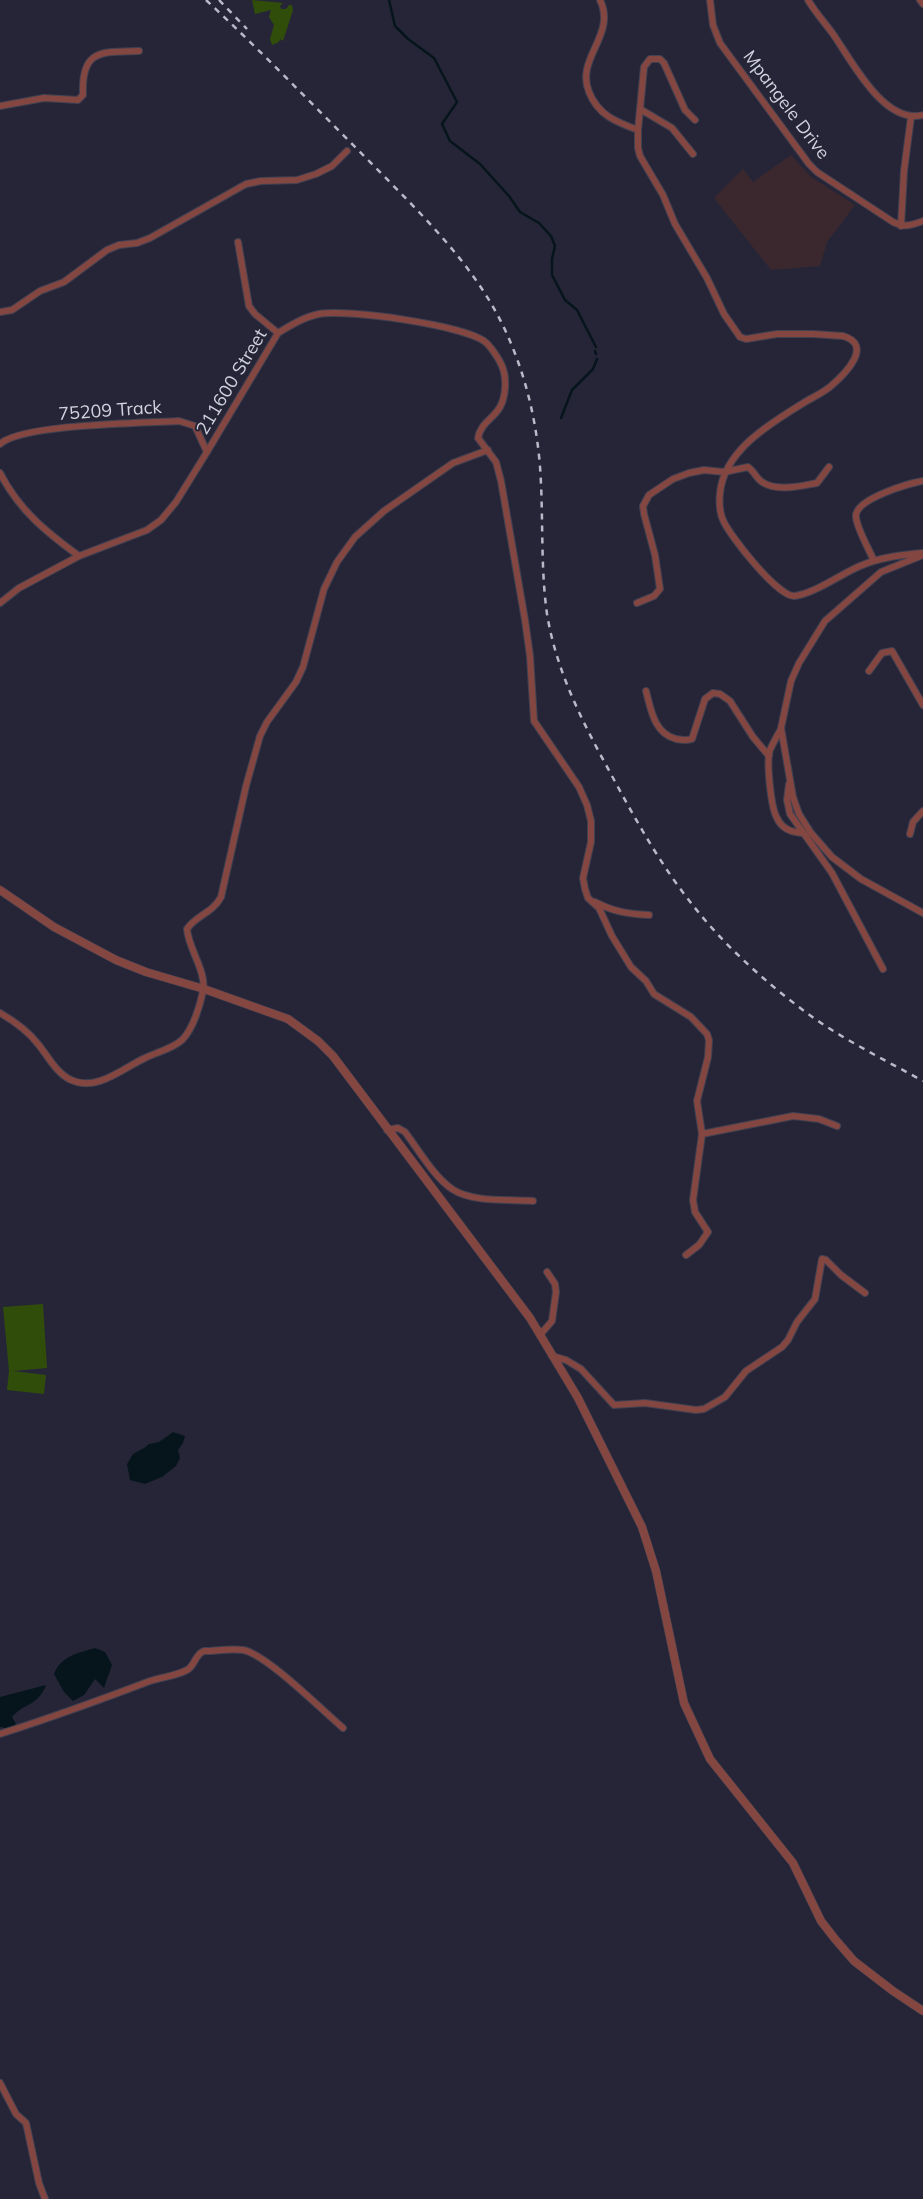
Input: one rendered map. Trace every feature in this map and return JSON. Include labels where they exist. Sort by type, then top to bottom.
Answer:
[{"type":"street","points":[[600,0],[605,20],[603,31],[589,60],[585,75],[587,88],[593,104],[602,113],[612,120],[638,130]]},
{"type":"street","name":"Mpangele Drive","points":[[710,0],[713,25],[720,43],[809,164],[817,172],[901,226]]},
{"type":"street","points":[[808,0],[868,86],[892,108],[911,117],[923,115]]},
{"type":"street","points":[[920,0],[923,4]]},
{"type":"street","points":[[0,106],[44,98],[78,100],[83,95],[82,77],[85,67],[90,60],[107,52],[140,52]]},
{"type":"street","points":[[695,120],[685,110],[664,63],[655,58],[646,62],[638,130],[640,156],[663,195],[675,224],[707,278],[724,314],[740,338],[746,339],[777,334],[813,334],[852,338],[857,345],[856,353],[850,366],[830,387],[760,432],[736,456],[724,472],[719,506],[723,520],[759,567],[784,592],[795,596],[861,565],[874,561],[923,554]]},
{"type":"street","points":[[640,109],[672,128],[693,154]]},
{"type":"street","points":[[911,117],[904,171],[901,226],[910,226],[923,221]]},
{"type":"street","points":[[0,312],[12,310],[40,292],[64,282],[107,250],[118,245],[137,243],[150,238],[209,203],[246,184],[261,181],[296,180],[316,174],[332,166],[347,151]]},
{"type":"street","points":[[238,242],[249,306],[255,314],[278,333]]},
{"type":"street","name":"211600 Street","points":[[0,603],[19,588],[79,556],[147,530],[161,520],[176,502],[278,333],[307,317],[343,313],[452,328],[486,342],[502,366],[504,392],[500,408],[479,431],[480,442],[488,450]]},
{"type":"street","name":"75209 Track","points":[[0,444],[16,435],[41,431],[80,426],[179,421],[195,426],[207,452]]},
{"type":"street","points":[[0,1013],[22,1028],[38,1043],[61,1073],[78,1082],[90,1083],[118,1075],[131,1065],[174,1046],[183,1039],[191,1027],[204,989],[197,959],[187,930],[192,923],[211,911],[221,897],[246,786],[260,736],[272,714],[296,682],[303,667],[324,589],[337,562],[355,537],[384,511],[453,463],[488,450],[496,462],[501,481],[525,620],[530,656],[534,721],[580,787],[591,822],[591,842],[583,878],[588,898],[599,908],[612,936],[632,967],[646,981],[654,994],[691,1017],[707,1034],[709,1040],[708,1057],[697,1101],[702,1134],[693,1200],[695,1212],[708,1232],[698,1245],[686,1255]]},
{"type":"street","points":[[637,603],[654,596],[660,589],[655,555],[644,514],[645,500],[649,495],[681,476],[704,470],[724,472],[748,467],[762,482],[782,488],[817,483],[829,467]]},
{"type":"street","points":[[0,473],[16,501],[79,556]]},
{"type":"street","points":[[874,561],[856,518],[858,510],[866,503],[890,490],[923,481]]},
{"type":"street","points":[[802,833],[789,831],[777,819],[770,784],[769,756],[781,728],[791,682],[799,663],[825,621],[881,572],[923,554]]},
{"type":"street","points":[[869,671],[882,653],[892,651],[923,706]]},
{"type":"street","points":[[646,691],[657,726],[665,734],[682,740],[692,739],[706,699],[712,693],[720,694],[730,701],[753,737],[769,756]]},
{"type":"street","points":[[781,728],[790,780],[799,814],[811,833],[832,857],[862,879],[923,913]]},
{"type":"street","points":[[790,780],[788,808],[802,833],[832,873],[883,968]]},
{"type":"street","points":[[910,834],[913,822],[923,811]]},
{"type":"street","points":[[0,890],[54,927],[91,948],[146,972],[204,989],[277,1015],[301,1028],[333,1056],[530,1318],[578,1398],[642,1527],[656,1571],[684,1703],[704,1750],[793,1863],[821,1921],[835,1939],[854,1961],[893,1991],[923,2010]]},
{"type":"street","points":[[588,898],[616,912],[650,915]]},
{"type":"street","points":[[702,1134],[794,1116],[819,1119],[837,1126]]},
{"type":"street","points":[[387,1130],[398,1128],[405,1132],[439,1177],[453,1190],[480,1198],[533,1201]]},
{"type":"street","points":[[552,1356],[566,1360],[581,1369],[614,1405],[645,1403],[690,1410],[704,1409],[725,1397],[746,1371],[782,1347],[797,1322],[815,1298],[822,1259],[826,1260],[865,1292]]},
{"type":"street","points":[[540,1335],[552,1321],[556,1292],[555,1284],[547,1272]]},
{"type":"street","points":[[0,1734],[161,1677],[187,1670],[200,1653],[204,1651],[236,1650],[263,1658],[343,1728]]},
{"type":"street","points":[[0,2083],[16,2114],[26,2123],[39,2183],[45,2199]]},
{"type":"shaded area","points":[[791,155],[811,177],[855,205],[827,242],[820,266],[771,270],[714,198],[743,169],[753,182]]},
{"type":"shaded area","points":[[173,1432],[185,1436],[178,1450],[180,1458],[176,1466],[162,1477],[145,1484],[130,1480],[127,1464],[133,1454],[149,1444],[159,1442]]},
{"type":"shaded area","points":[[95,1648],[105,1652],[112,1665],[104,1688],[95,1679],[84,1695],[73,1701],[64,1692],[54,1674],[66,1659]]},
{"type":"shaded area","points":[[46,1685],[35,1701],[12,1717],[16,1724],[10,1729],[0,1727],[0,1697]]},
{"type":"green space","points":[[252,0],[283,3],[280,6],[281,9],[286,9],[289,5],[292,5],[293,10],[283,41],[280,39],[279,42],[272,45],[270,39],[274,25],[269,17],[271,10],[255,14]]},
{"type":"green space","points":[[43,1304],[47,1368],[13,1371],[46,1375],[44,1394],[7,1390],[9,1371],[3,1307]]},
{"type":"waterway","points":[[389,0],[395,26],[408,39],[434,58],[457,102],[442,124],[450,141],[480,164],[509,196],[520,212],[539,223],[551,236],[555,246],[552,259],[552,275],[565,300],[577,310],[596,347]]},
{"type":"waterway","points":[[561,418],[572,390],[593,369],[597,359]]},
{"type":"railway","points":[[206,0],[287,78],[425,218],[462,261],[493,307],[514,350],[526,387],[535,426],[540,465],[545,598],[556,654],[570,692],[587,729],[634,817],[665,867],[715,932],[745,962],[778,990],[838,1034],[923,1081]]},
{"type":"railway","points":[[219,0],[247,29]]}]
